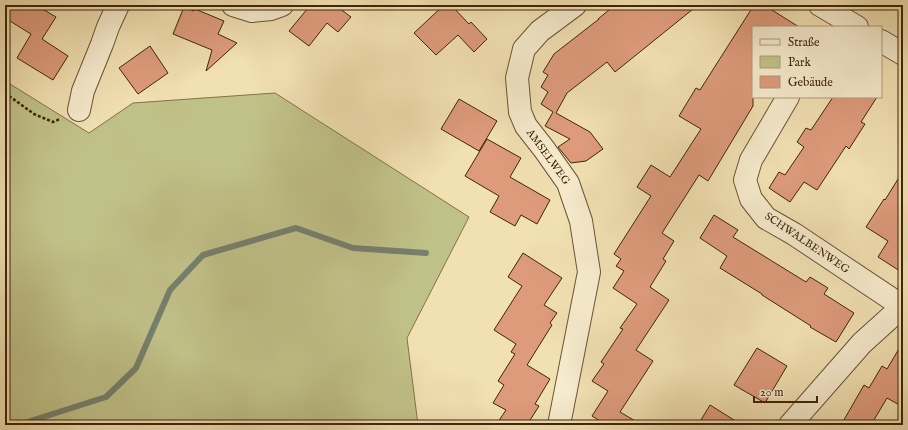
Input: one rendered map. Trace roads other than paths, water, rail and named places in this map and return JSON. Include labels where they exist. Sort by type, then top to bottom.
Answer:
[{"type":"street","points":[[79,110],[83,91],[118,5]]},
{"type":"street","points":[[233,5],[252,11],[271,9],[282,5]]},
{"type":"street","name":"AMSELWEG","points":[[559,425],[589,272],[581,221],[568,183],[526,126],[520,112],[517,78],[524,49],[540,32],[575,5]]},
{"type":"street","points":[[820,5],[836,22],[853,26]]},
{"type":"street","points":[[882,42],[903,54]]},
{"type":"street","name":"SCHWALBENWEG","points":[[787,98],[751,160],[745,180],[751,199],[766,218],[903,306]]},
{"type":"street","points":[[790,425],[862,343],[903,306]]},
{"type":"waterway","points":[[18,425],[106,397],[136,368],[170,290],[203,255],[296,228],[353,248],[426,253]]}]
